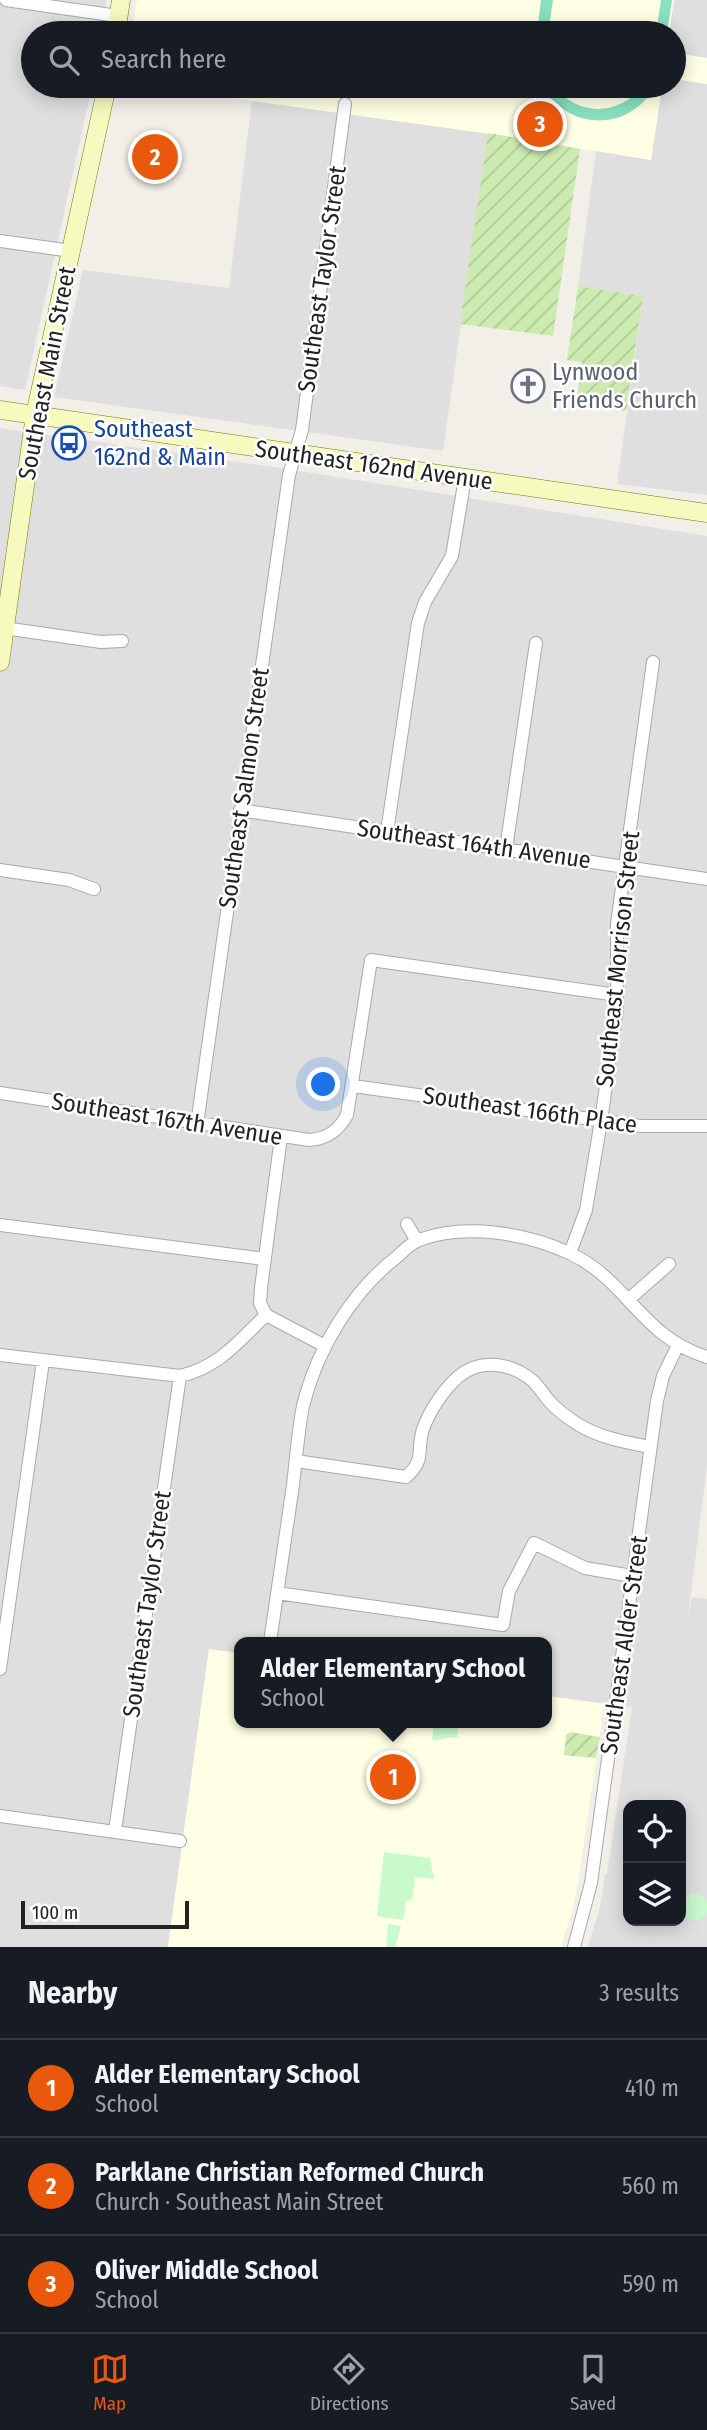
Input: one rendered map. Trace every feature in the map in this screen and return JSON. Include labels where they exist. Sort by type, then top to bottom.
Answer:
[{"type":"main road","name":"Southeast Main Street","points":[[0,662],[5,628],[7,567],[35,415],[104,98]]},
{"type":"main road","name":"Southeast 162nd Avenue","points":[[0,410],[707,513]]},
{"type":"street","points":[[6,0],[118,16]]},
{"type":"street","name":"Southeast Taylor Street","points":[[295,453],[302,430],[345,104]]},
{"type":"street","points":[[0,241],[71,251]]},
{"type":"street","name":"Southeast Salmon Street","points":[[197,1124],[240,810],[289,475],[295,453]]},
{"type":"street","points":[[387,832],[418,622],[425,602],[452,556],[465,478]]},
{"type":"street","points":[[5,628],[101,642],[122,641]]},
{"type":"street","points":[[506,849],[536,643]]},
{"type":"street","name":"Southeast Morrison Street","points":[[570,1253],[586,1210],[601,1121],[617,995],[616,941],[653,662]]},
{"type":"street","name":"Southeast 164th Avenue","points":[[240,810],[707,878]]},
{"type":"street","points":[[0,870],[69,880],[94,889]]},
{"type":"street","points":[[354,1086],[371,960],[617,995]]},
{"type":"street","name":"Southeast 167th Avenue","points":[[0,1093],[309,1140],[333,1133],[348,1115],[354,1086]]},
{"type":"street","name":"Southeast 166th Place","points":[[354,1086],[641,1126],[707,1126]]},
{"type":"street","points":[[281,1137],[260,1303],[265,1315],[326,1346]]},
{"type":"street","points":[[407,1224],[417,1241]]},
{"type":"street","points":[[0,1225],[265,1259]]},
{"type":"street","points":[[271,1637],[304,1405],[326,1346],[363,1290],[394,1259],[417,1241],[471,1231],[531,1239],[570,1253],[593,1266],[658,1332],[678,1345],[707,1357]]},
{"type":"street","points":[[628,1300],[669,1264]]},
{"type":"street","points":[[0,1355],[180,1376],[216,1362],[265,1315]]},
{"type":"street","name":"Southeast Alder Street","points":[[574,1947],[591,1883],[650,1447],[663,1376],[678,1345]]},
{"type":"street","points":[[0,1669],[43,1361]]},
{"type":"street","points":[[296,1461],[405,1477],[417,1467],[424,1427],[429,1413],[439,1400],[459,1377],[471,1368],[493,1364],[517,1370],[534,1381],[550,1402],[581,1426],[600,1436],[650,1447]]},
{"type":"street","name":"Southeast Taylor Street","points":[[115,1832],[180,1376]]},
{"type":"street","points":[[277,1593],[503,1625],[509,1591],[534,1543],[585,1568],[632,1576]]},
{"type":"street","points":[[0,1816],[180,1840]]},
{"type":"shaded area","points":[[0,0],[107,0],[104,21],[21,21],[21,98],[89,98],[25,390],[0,386]]},
{"type":"shaded area","points":[[137,0],[674,0],[671,21],[134,21]]},
{"type":"shaded area","points":[[674,0],[707,0],[707,58],[686,55],[686,21],[671,21]]},
{"type":"shaded area","points":[[686,55],[707,58],[707,84],[686,81]]},
{"type":"shaded area","points":[[686,81],[707,84],[707,495],[617,484],[643,296],[578,286],[596,151],[651,160],[660,98],[686,98]]},
{"type":"shaded area","points":[[231,98],[660,98],[651,160],[512,137]]},
{"type":"shaded area","points":[[252,100],[488,133],[443,451],[54,397],[83,270],[229,288]]},
{"type":"shaded area","points":[[0,428],[281,468],[707,536],[707,1466],[687,1625],[692,1597],[707,1599],[707,1947],[588,1947],[607,1874],[632,1707],[552,1697],[552,1637],[234,1637],[234,1652],[209,1650],[168,1947],[0,1947]]},
{"type":"shaded area","points":[[209,1649],[234,1652],[234,1728],[552,1728],[552,1697],[604,1704],[579,1877],[561,1947],[168,1947]]},
{"type":"green space","points":[[541,0],[553,0],[550,21],[538,21]]},
{"type":"green space","points":[[661,0],[672,0],[669,21],[658,21]]},
{"type":"green space","points":[[552,98],[567,98],[586,108],[598,109],[611,107],[630,98],[646,98],[630,112],[599,120],[568,112]]},
{"type":"green space","points":[[488,133],[580,149],[553,336],[460,324]]},
{"type":"green space","points":[[578,286],[643,296],[626,411],[576,404],[582,362],[567,360]]},
{"type":"green space","points":[[433,1728],[458,1728],[457,1738],[432,1740]]},
{"type":"green space","points":[[570,1732],[600,1737],[596,1758],[564,1755],[566,1735]]},
{"type":"green space","points":[[384,1852],[430,1858],[434,1879],[415,1877],[412,1899],[406,1901],[403,1920],[377,1916]]},
{"type":"green space","points":[[690,1895],[700,1895],[707,1902],[707,1912],[700,1919],[686,1916],[686,1898]]},
{"type":"green space","points":[[388,1924],[401,1926],[395,1947],[386,1947]]},
{"type":"place","name":"Oliver Middle School","points":[[540,124]]},
{"type":"place","name":"Parklane Christian Reformed Church","points":[[155,157]]},
{"type":"place","name":"Lynwood Friends Church","points":[[528,386]]},
{"type":"place","name":"Southeast 162nd & Main","points":[[69,443]]},
{"type":"place","name":"Alder Elementary School","points":[[393,1777]]}]
